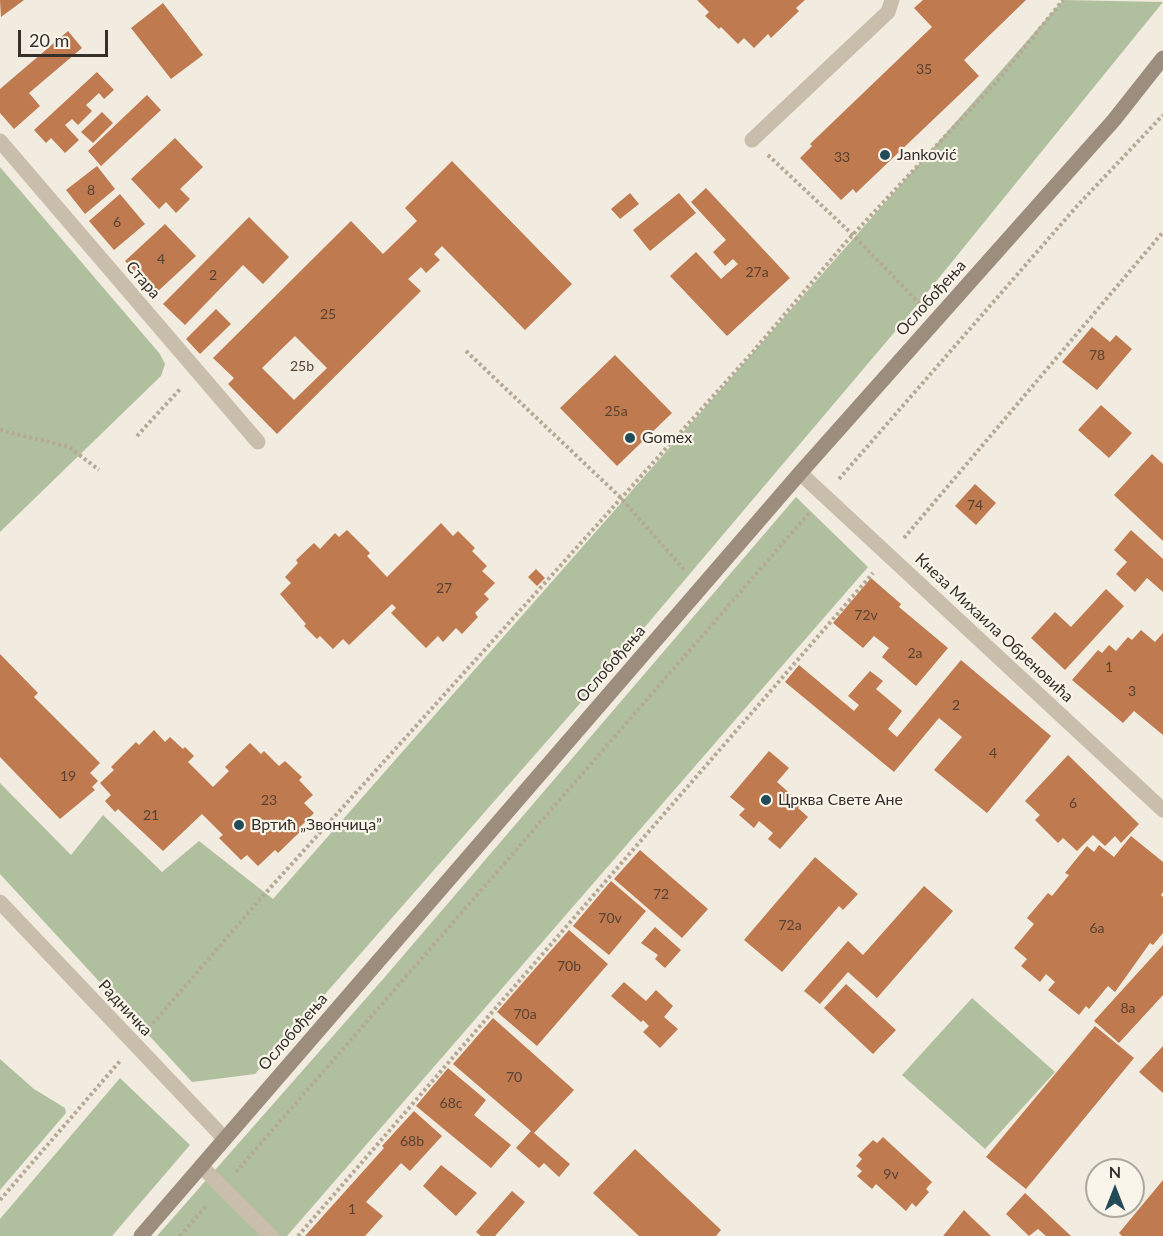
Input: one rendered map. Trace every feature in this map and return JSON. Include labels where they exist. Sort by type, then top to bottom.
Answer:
[{"type":"street","points":[[752,140],[888,12],[892,0]]},
{"type":"street","name":"Ослобођења","points":[[141,1236],[800,473],[1113,120],[1163,57]]},
{"type":"street","name":"Ослобођења","points":[[1113,120],[1163,72]]},
{"type":"street","name":"Стара","points":[[0,141],[258,442]]},
{"type":"street","name":"Кнеза Михаила Обреновића","points":[[800,473],[1163,810]]},
{"type":"street","name":"Радничка","points":[[0,902],[224,1138]]},
{"type":"street","points":[[201,1167],[271,1236]]},
{"type":"path","points":[[0,1200],[262,897],[751,354],[853,235],[999,79],[1063,0]]},
{"type":"path","points":[[180,1236],[1077,206],[1163,115]]},
{"type":"path","points":[[752,140],[853,235],[935,321]]},
{"type":"path","points":[[298,1236],[889,555],[1163,232]]},
{"type":"path","points":[[466,351],[620,497],[700,588]]},
{"type":"path","points":[[136,436],[197,371]]},
{"type":"path","points":[[0,430],[69,447],[99,470]]},
{"type":"green space","points":[[1063,0],[1163,2],[904,321],[583,700],[255,1074],[192,1082],[0,874],[0,783],[71,855],[103,815],[162,872],[199,841],[273,899]]},
{"type":"green space","points":[[0,167],[160,354],[165,364],[161,376],[0,532]]},
{"type":"green space","points":[[796,497],[868,567],[287,1236],[157,1236],[384,978]]},
{"type":"green space","points":[[972,998],[1055,1072],[985,1149],[902,1075]]},
{"type":"green space","points":[[0,1059],[34,1089],[65,1108],[66,1113],[0,1190]]},
{"type":"green space","points":[[120,1078],[190,1145],[112,1236],[0,1236],[0,1219]]},
{"type":"building","points":[[0,0],[24,0],[1,17]]},
{"type":"building","points":[[697,0],[805,0],[796,8],[799,11],[771,38],[768,34],[754,48],[744,38],[738,44],[721,27],[719,29],[705,16],[709,12]]},
{"type":"building","points":[[923,0],[1026,0],[964,60],[979,76],[856,193],[853,189],[841,200],[800,158],[812,146],[810,144],[932,27],[914,8]]},
{"type":"building","points":[[163,3],[203,55],[171,79],[131,28]]},
{"type":"building","points":[[68,31],[82,48],[29,93],[40,106],[14,129],[0,113],[0,89]]},
{"type":"building","points":[[97,72],[114,90],[104,99],[99,93],[86,105],[92,111],[78,125],[72,119],[65,125],[79,140],[65,153],[51,138],[46,143],[34,130]]},
{"type":"building","points":[[147,95],[161,110],[101,166],[88,151]]},
{"type":"building","points":[[102,112],[113,123],[93,143],[81,132]]},
{"type":"building","points":[[175,138],[203,167],[180,189],[190,199],[176,213],[166,202],[159,209],[131,179]]},
{"type":"building","points":[[452,161],[572,284],[525,330],[442,246],[434,254],[440,260],[426,273],[421,267],[408,279],[421,291],[277,434],[228,384],[234,378],[213,358],[351,221],[383,254],[417,221],[405,208]],"holes":[[[295,336],[327,368],[294,400],[262,368]]]},
{"type":"building","points":[[97,166],[115,189],[85,214],[66,190]]},
{"type":"building","points":[[706,188],[790,278],[727,336],[670,276],[696,252],[721,279],[738,264],[733,259],[725,266],[713,252],[726,240],[691,202]]},
{"type":"building","points":[[630,193],[639,204],[620,219],[611,209]]},
{"type":"building","points":[[679,193],[696,213],[650,251],[633,230]]},
{"type":"building","points":[[120,194],[145,224],[114,250],[89,221]]},
{"type":"building","points":[[249,217],[289,257],[263,284],[243,265],[185,325],[163,304]]},
{"type":"building","points":[[165,224],[196,256],[156,293],[125,261]]},
{"type":"building","points":[[216,309],[231,324],[200,354],[186,339]]},
{"type":"building","points":[[1092,327],[1110,342],[1116,335],[1132,349],[1097,390],[1062,362]]},
{"type":"building","points":[[615,355],[672,413],[617,466],[560,408]]},
{"type":"building","points":[[1101,405],[1132,433],[1109,458],[1078,430]]},
{"type":"building","points":[[1152,454],[1163,464],[1163,541],[1114,495]]},
{"type":"building","points":[[975,484],[996,503],[976,525],[955,506]]},
{"type":"building","points":[[441,523],[453,536],[458,531],[475,548],[472,551],[487,566],[482,571],[495,583],[484,594],[489,599],[475,613],[478,617],[462,634],[456,628],[443,642],[438,636],[426,648],[391,613],[396,608],[392,604],[349,645],[343,639],[333,649],[320,636],[317,639],[304,626],[306,624],[280,594],[291,583],[285,577],[298,563],[296,560],[314,543],[320,549],[335,533],[339,537],[347,530],[370,553],[367,556],[387,577]]},
{"type":"building","points":[[1131,530],[1163,559],[1163,592],[1147,578],[1135,592],[1116,574],[1127,562],[1114,550]]},
{"type":"building","points":[[536,569],[545,578],[537,586],[528,577]]},
{"type":"building","points":[[871,578],[901,604],[899,607],[948,648],[916,686],[882,657],[889,648],[874,636],[863,648],[833,623]]},
{"type":"building","points":[[1106,589],[1124,606],[1065,670],[1031,638],[1055,612],[1071,627]]},
{"type":"building","points":[[1141,630],[1155,642],[1163,633],[1163,735],[1134,711],[1123,723],[1072,680],[1098,650],[1102,653],[1109,645],[1116,651],[1128,637],[1132,640]]},
{"type":"building","points":[[0,654],[38,693],[34,697],[100,763],[90,773],[98,781],[92,787],[95,790],[60,819],[0,757]]},
{"type":"building","points":[[961,660],[1051,736],[987,813],[934,770],[962,737],[939,718],[894,772],[785,682],[799,665],[854,711],[859,705],[848,696],[870,671],[883,681],[876,689],[902,711],[888,729],[897,737]]},
{"type":"building","points":[[154,730],[165,742],[170,737],[183,749],[185,747],[194,756],[188,762],[213,787],[229,771],[225,767],[250,743],[261,754],[264,751],[279,766],[285,761],[302,777],[299,780],[313,795],[304,803],[314,813],[301,826],[303,829],[278,853],[275,850],[258,866],[247,855],[241,860],[219,838],[223,835],[202,814],[163,851],[118,809],[115,812],[105,801],[111,795],[100,783],[114,770],[111,767],[136,742],[139,745]]},
{"type":"building","name":"Црква Свете Ане","points":[[769,751],[789,768],[777,782],[802,804],[798,808],[808,817],[780,849],[768,839],[773,833],[759,821],[754,828],[739,815],[745,809],[730,797]]},
{"type":"building","points":[[1068,755],[1139,824],[1121,843],[1115,836],[1105,846],[1093,835],[1077,851],[1063,838],[1058,843],[1035,820],[1040,815],[1025,801]]},
{"type":"building","points":[[1131,836],[1163,862],[1163,892],[1161,895],[1163,897],[1163,933],[1153,945],[1150,943],[1115,992],[1108,986],[1089,1009],[1086,1006],[1079,1015],[1048,990],[1055,982],[1046,974],[1040,982],[1021,966],[1027,959],[1014,948],[1034,924],[1027,918],[1048,893],[1052,896],[1069,875],[1065,873],[1087,846],[1094,852],[1099,845],[1114,857]]},
{"type":"building","points":[[640,850],[708,909],[682,938],[614,879]]},
{"type":"building","points":[[815,857],[858,894],[843,910],[839,906],[782,972],[744,940]]},
{"type":"building","points":[[611,881],[646,911],[609,955],[573,926]]},
{"type":"building","points":[[924,886],[953,911],[877,998],[848,972],[820,1004],[804,991],[848,941],[863,955]]},
{"type":"building","points":[[655,927],[681,950],[665,968],[655,959],[658,955],[641,943]]},
{"type":"building","points":[[569,930],[608,964],[537,1046],[497,1012]]},
{"type":"building","points":[[1163,945],[1163,995],[1119,1043],[1094,1021]]},
{"type":"building","points":[[624,982],[646,1001],[656,990],[673,1006],[664,1017],[678,1029],[660,1048],[643,1032],[649,1026],[643,1020],[641,1022],[611,996]]},
{"type":"building","points":[[846,984],[896,1030],[873,1054],[824,1008]]},
{"type":"building","points":[[493,1018],[574,1090],[534,1133],[570,1164],[559,1177],[544,1163],[539,1168],[516,1148],[531,1131],[453,1064]]},
{"type":"building","points":[[1095,1026],[1134,1058],[1026,1189],[986,1157]]},
{"type":"building","points":[[1163,1046],[1163,1093],[1139,1072]]},
{"type":"building","points":[[448,1068],[486,1100],[474,1115],[511,1145],[491,1168],[416,1106]]},
{"type":"building","points":[[414,1111],[442,1136],[410,1171],[401,1163],[366,1202],[383,1216],[365,1236],[305,1236],[384,1148],[382,1146]]},
{"type":"building","points":[[883,1137],[932,1182],[926,1189],[929,1192],[916,1207],[912,1203],[906,1211],[876,1184],[872,1189],[857,1176],[862,1171],[856,1166],[862,1159],[858,1155],[873,1140],[877,1143]]},
{"type":"building","points":[[635,1149],[721,1230],[716,1236],[639,1236],[593,1193]]},
{"type":"building","points":[[441,1165],[477,1193],[456,1216],[423,1186]]},
{"type":"building","points":[[1163,1180],[1163,1236],[1122,1236],[1119,1233],[1131,1218],[1145,1218],[1145,1202]]},
{"type":"building","points":[[512,1191],[525,1202],[495,1236],[481,1236],[476,1232]]},
{"type":"building","points":[[1025,1193],[1071,1236],[1046,1236],[1038,1229],[1029,1236],[1006,1214]]},
{"type":"building","points":[[964,1210],[971,1217],[991,1236],[943,1236]]},
{"type":"place","name":"Janković","points":[[885,155]]},
{"type":"place","name":"Gomex","points":[[630,438]]},
{"type":"place","name":"Црква Свете Ане","points":[[766,800]]},
{"type":"place","name":"Вртић „Звончица”","points":[[239,825]]}]
